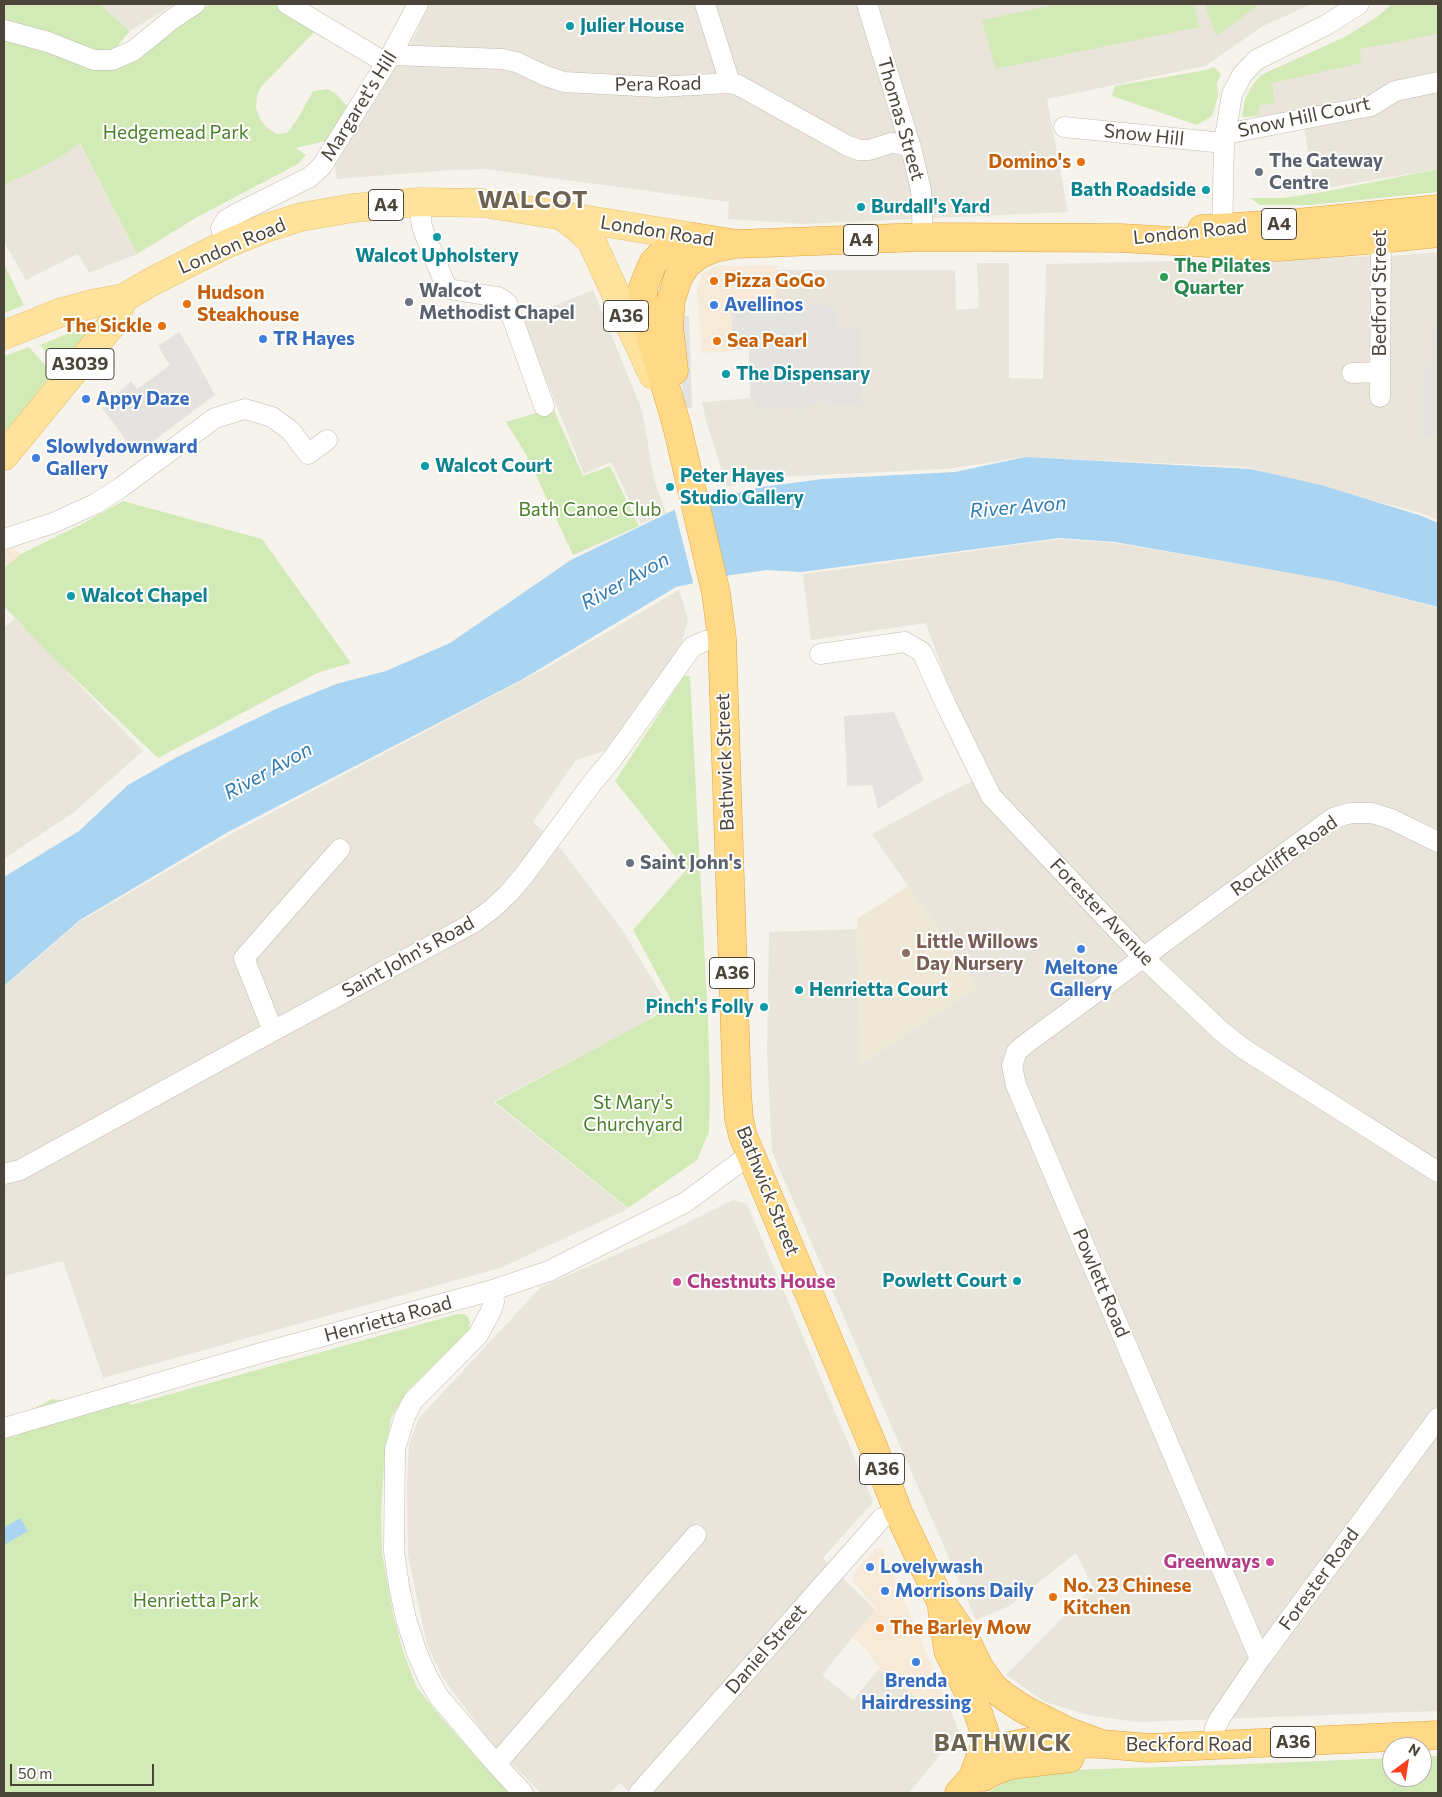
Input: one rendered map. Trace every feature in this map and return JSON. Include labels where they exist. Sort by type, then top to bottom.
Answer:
[{"type":"highway","name":"London Road","points":[[1381,227],[1438,209]]},
{"type":"highway","name":"London Road","points":[[677,237],[737,244],[923,237],[1121,238],[1222,235],[1297,223],[1381,227],[1438,233]]},
{"type":"highway","name":"A36","points":[[677,237],[678,278]]},
{"type":"highway","name":"A36","points":[[677,237],[653,263],[643,287],[643,310],[677,426]]},
{"type":"highway","name":"A36","points":[[677,426],[670,326],[671,300],[678,278],[688,264],[700,254],[715,248],[737,244]]},
{"type":"highway","name":"Bathwick Street","points":[[677,426],[716,594],[722,638],[737,1092],[739,1119],[749,1155],[830,1343],[898,1512],[941,1602],[963,1634],[979,1667],[993,1687],[1005,1697],[1040,1719],[1102,1744]]},
{"type":"highway","name":"A36","points":[[941,1602],[978,1679],[980,1769]]},
{"type":"highway","name":"Bathwick Street","points":[[941,1602],[948,1652],[976,1708],[985,1733],[985,1746],[980,1769]]},
{"type":"highway","name":"A36","points":[[976,1708],[980,1769]]},
{"type":"highway","name":"Beckford Road","points":[[980,1769],[1009,1746],[1029,1742],[1102,1744],[1149,1748],[1438,1735]]},
{"type":"highway","name":"A36","points":[[980,1769],[1149,1748]]},
{"type":"main road","name":"London Road","points":[[124,298],[151,282],[226,244],[263,229],[301,217],[353,208],[419,202],[483,203],[677,237]]},
{"type":"main road","name":"A36","points":[[563,216],[591,240],[677,426]]},
{"type":"main road","name":"A4","points":[[4,335],[62,312],[96,302],[124,298]]},
{"type":"main road","name":"A3039","points":[[4,456],[113,323],[124,298]]},
{"type":"street","points":[[4,30],[48,42],[94,60],[112,60],[133,51],[171,20],[195,4]]},
{"type":"street","points":[[288,4],[388,59]]},
{"type":"street","name":"Margaret's Hill","points":[[226,244],[221,228],[226,220],[234,214],[310,177],[322,166],[388,59],[418,4]]},
{"type":"street","points":[[705,4],[730,82],[848,146],[859,150],[869,150],[891,144],[901,144],[911,148]]},
{"type":"street","name":"Thomas Street","points":[[867,4],[911,148],[921,190],[923,237]]},
{"type":"street","points":[[1222,235],[1224,139],[1232,94],[1242,75],[1256,60],[1328,24],[1358,4]]},
{"type":"street","name":"Pera Road","points":[[388,59],[502,58],[516,62],[546,76],[572,82],[658,87],[730,82]]},
{"type":"street","name":"Snow Hill Court","points":[[1224,139],[1371,106],[1395,91],[1438,82]]},
{"type":"street","name":"Snow Hill","points":[[1064,127],[1224,139]]},
{"type":"street","points":[[419,202],[422,227],[445,284],[449,289],[498,297],[507,303],[544,406]]},
{"type":"street","name":"Bedford Street","points":[[1380,397],[1381,227]]},
{"type":"street","name":"Bedford Street","points":[[1352,372],[1380,372]]},
{"type":"street","points":[[4,538],[53,523],[95,504],[120,488],[215,418],[245,410],[272,416],[291,431],[312,461],[328,440]]},
{"type":"street","name":"Saint John's Road","points":[[4,1174],[20,1170],[273,1030],[473,923],[492,909],[509,893],[534,862],[613,758],[692,647],[705,640],[722,638]]},
{"type":"street","name":"Forester Avenue","points":[[820,654],[905,642],[922,652],[946,705],[992,796],[1144,957],[1221,1031],[1244,1049],[1438,1172]]},
{"type":"street","name":"Rockliffe Road","points":[[1144,957],[1333,818],[1351,813],[1372,813],[1391,819],[1438,842]]},
{"type":"street","points":[[273,1030],[244,958],[340,849]]},
{"type":"street","name":"Powlett Road","points":[[1144,957],[1017,1051],[1012,1066],[1016,1085],[1260,1659]]},
{"type":"street","name":"Henrietta Road","points":[[4,1428],[257,1354],[493,1290],[549,1272],[686,1202],[749,1155]]},
{"type":"street","points":[[493,1290],[494,1302],[478,1335],[414,1401],[405,1416],[395,1449],[394,1551],[398,1586],[406,1619],[417,1653],[439,1697],[523,1793]]},
{"type":"street","name":"Forester Road","points":[[1216,1746],[1216,1728],[1220,1718],[1260,1659],[1438,1418]]},
{"type":"street","name":"Daniel Street","points":[[639,1793],[882,1518],[898,1512]]},
{"type":"street","points":[[496,1764],[696,1535]]},
{"type":"shaded area","points":[[99,4],[174,4],[130,31]]},
{"type":"shaded area","points":[[429,4],[1312,4],[1263,26],[1205,66],[1047,99],[1068,212],[803,224],[728,219],[729,202],[485,169],[337,179],[334,159],[415,36]]},
{"type":"shaded area","points":[[1392,4],[1438,4],[1438,169],[1314,190],[1303,121],[1262,125],[1258,116],[1242,117],[1245,99],[1261,75],[1345,37],[1377,17]]},
{"type":"shaded area","points":[[78,140],[137,254],[89,273],[78,254],[26,280],[4,242],[4,179]]},
{"type":"shaded area","points":[[1438,252],[1438,520],[1421,513],[1247,467],[1024,457],[946,469],[754,478],[727,487],[702,402],[754,398],[775,318],[777,270],[955,270],[956,310],[979,308],[977,263],[1009,263],[1009,378],[1043,379],[1046,264],[1391,256]]},
{"type":"shaded area","points":[[777,265],[776,300],[731,305],[732,351],[702,353],[697,289],[703,273],[716,266]]},
{"type":"shaded area","points":[[593,290],[642,410],[654,479],[666,513],[641,524],[611,462],[584,474],[522,319]]},
{"type":"shaded area","points":[[776,300],[777,304],[834,306],[836,329],[859,329],[862,404],[829,404],[829,401],[810,403],[810,408],[793,409],[793,406],[759,409],[750,397],[749,349],[732,350],[731,304]]},
{"type":"shaded area","points":[[680,316],[689,316],[692,408],[683,408]]},
{"type":"shaded area","points":[[1434,322],[1438,322],[1438,436],[1423,436],[1424,368],[1433,367]]},
{"type":"shaded area","points":[[179,332],[215,395],[136,454],[102,408],[131,381],[137,389],[170,365],[158,346]]},
{"type":"shaded area","points":[[1060,539],[1115,543],[1336,581],[1438,608],[1438,1711],[1136,1722],[1088,1715],[1045,1702],[1006,1675],[1093,1587],[1076,1553],[1009,1606],[976,1620],[772,1152],[767,1053],[769,932],[857,929],[861,1064],[978,987],[872,834],[989,773],[946,680],[926,623],[811,640],[803,574]]},
{"type":"shaded area","points":[[4,547],[14,547],[21,554],[4,568]]},
{"type":"shaded area","points":[[679,590],[688,619],[681,645],[605,751],[576,760],[533,822],[561,849],[623,931],[666,1002],[649,1020],[493,1102],[628,1209],[500,1268],[103,1378],[63,1261],[4,1276],[4,987],[79,922],[229,835],[544,669]]},
{"type":"shaded area","points":[[15,618],[143,751],[73,813],[4,859],[4,628]]},
{"type":"shaded area","points":[[894,712],[924,780],[878,809],[872,785],[847,786],[844,716]]},
{"type":"shaded area","name":"Little Willows Day Nursery","points":[[908,886],[978,987],[861,1064],[857,919]]},
{"type":"shaded area","points":[[733,1200],[747,1204],[873,1502],[823,1558],[875,1610],[822,1675],[853,1700],[879,1669],[933,1710],[948,1704],[959,1732],[909,1793],[630,1793],[620,1783],[610,1793],[541,1793],[491,1743],[443,1678],[427,1645],[408,1555],[407,1485],[409,1444],[419,1418],[541,1287],[673,1230]]},
{"type":"shaded area","points":[[882,1548],[947,1702],[933,1710],[879,1668],[868,1651],[853,1637],[876,1608],[851,1579],[875,1549]]},
{"type":"green space","points":[[4,4],[99,4],[130,31],[114,50],[103,54],[4,24]]},
{"type":"green space","name":"Hedgemead Park","points":[[209,4],[285,4],[317,29],[261,87],[257,95],[256,108],[260,119],[266,127],[277,134],[287,133],[297,120],[313,91],[327,89],[335,93],[348,107],[330,140],[296,148],[306,155],[298,164],[199,216],[137,254],[80,143],[70,151],[30,173],[4,184],[4,32],[79,63],[189,19]]},
{"type":"green space","points":[[1058,4],[1195,4],[1199,27],[996,69],[982,20]]},
{"type":"green space","points":[[1205,4],[1256,4],[1256,7],[1216,36]]},
{"type":"green space","points":[[1392,4],[1438,4],[1438,34],[1360,49],[1361,63],[1272,83],[1275,103],[1260,105],[1258,116],[1242,117],[1245,99],[1261,75],[1345,37],[1377,17]]},
{"type":"green space","points":[[1214,67],[1221,74],[1217,83],[1218,96],[1212,116],[1197,125],[1112,96],[1115,86]]},
{"type":"green space","points":[[1438,169],[1438,192],[1311,205],[1260,205],[1250,198],[1283,198],[1323,192]]},
{"type":"green space","points":[[4,264],[24,305],[4,313]]},
{"type":"green space","points":[[94,323],[95,325],[59,367],[40,345]]},
{"type":"green space","points":[[29,347],[52,373],[4,437],[4,356]]},
{"type":"green space","name":"Bath Canoe Club","points":[[553,408],[583,476],[610,466],[639,526],[573,555],[527,456],[506,422]]},
{"type":"green space","points":[[123,501],[262,539],[351,663],[317,673],[158,758],[52,657],[4,606],[4,568],[21,554],[84,523]]},
{"type":"green space","name":"St Mary's Churchyard","points":[[684,676],[690,676],[708,1022],[709,1132],[697,1160],[628,1208],[495,1102],[654,1017],[671,1000],[633,930],[686,870],[615,781]]},
{"type":"green space","name":"Henrietta Park","points":[[458,1314],[464,1314],[468,1317],[470,1323],[469,1330],[407,1391],[391,1418],[384,1462],[381,1517],[382,1553],[393,1614],[403,1651],[416,1686],[485,1767],[512,1793],[4,1793],[4,1432],[16,1437],[20,1428],[29,1423],[33,1409],[52,1399],[68,1401],[121,1397],[131,1405]]},
{"type":"green space","points":[[1432,1756],[1438,1756],[1438,1793],[988,1793],[1016,1774],[1037,1771],[1382,1758],[1382,1787],[1432,1787]]},
{"type":"water","name":"River Avon","points":[[1025,457],[1251,469],[1321,485],[1422,516],[1438,523],[1438,607],[1335,581],[1115,542],[1060,538],[801,572],[767,570],[731,575],[676,587],[523,679],[228,832],[80,920],[4,986],[4,877],[79,831],[128,785],[177,757],[278,708],[336,684],[386,671],[450,643],[571,560],[676,509],[761,487],[823,479],[955,472]]},
{"type":"water","points":[[20,1518],[28,1531],[4,1545],[4,1528]]},
{"type":"pier","points":[[722,494],[723,499],[708,502],[725,578],[694,586],[674,507]]},
{"type":"place","name":"Julier House","points":[[570,26]]},
{"type":"place","name":"Domino's","points":[[1081,162]]},
{"type":"place","name":"The Gateway Centre","points":[[1259,172]]},
{"type":"place","name":"Bath Roadside","points":[[1206,190]]},
{"type":"place","name":"Burdall's Yard","points":[[861,207]]},
{"type":"place","name":"Walcot Upholstery","points":[[437,237]]},
{"type":"place","name":"The Pilates Quarter","points":[[1164,277]]},
{"type":"place","name":"Pizza GoGo","points":[[714,281]]},
{"type":"place","name":"Walcot Methodist Chapel","points":[[409,302]]},
{"type":"place","name":"Hudson Steakhouse","points":[[187,304]]},
{"type":"place","name":"Avellinos","points":[[714,305]]},
{"type":"place","name":"The Sickle","points":[[162,326]]},
{"type":"place","name":"TR Hayes","points":[[263,339]]},
{"type":"place","name":"Sea Pearl","points":[[717,341]]},
{"type":"place","name":"The Dispensary","points":[[726,374]]},
{"type":"place","name":"Appy Daze","points":[[86,399]]},
{"type":"place","name":"Slowlydownward Gallery","points":[[36,458]]},
{"type":"place","name":"Walcot Court","points":[[425,466]]},
{"type":"place","name":"Peter Hayes Studio Gallery","points":[[670,487]]},
{"type":"place","name":"Walcot Chapel","points":[[71,596]]},
{"type":"place","name":"Saint John's","points":[[630,863]]},
{"type":"place","name":"Meltone Gallery","points":[[1081,949]]},
{"type":"place","name":"Little Willows Day Nursery","points":[[906,953]]},
{"type":"place","name":"Henrietta Court","points":[[799,990]]},
{"type":"place","name":"Pinch's Folly","points":[[764,1007]]},
{"type":"place","name":"Powlett Court","points":[[1017,1281]]},
{"type":"place","name":"Chestnuts House","points":[[677,1282]]},
{"type":"place","name":"Greenways","points":[[1270,1562]]},
{"type":"place","name":"Lovelywash","points":[[870,1567]]},
{"type":"place","name":"Morrisons Daily","points":[[885,1591]]},
{"type":"place","name":"No. 23 Chinese Kitchen","points":[[1053,1597]]},
{"type":"place","name":"The Barley Mow","points":[[880,1628]]},
{"type":"place","name":"Brenda Hairdressing","points":[[916,1662]]},
{"type":"district","name":"WALCOT","points":[[533,200]]},
{"type":"district","name":"BATHWICK","points":[[1003,1743]]}]
